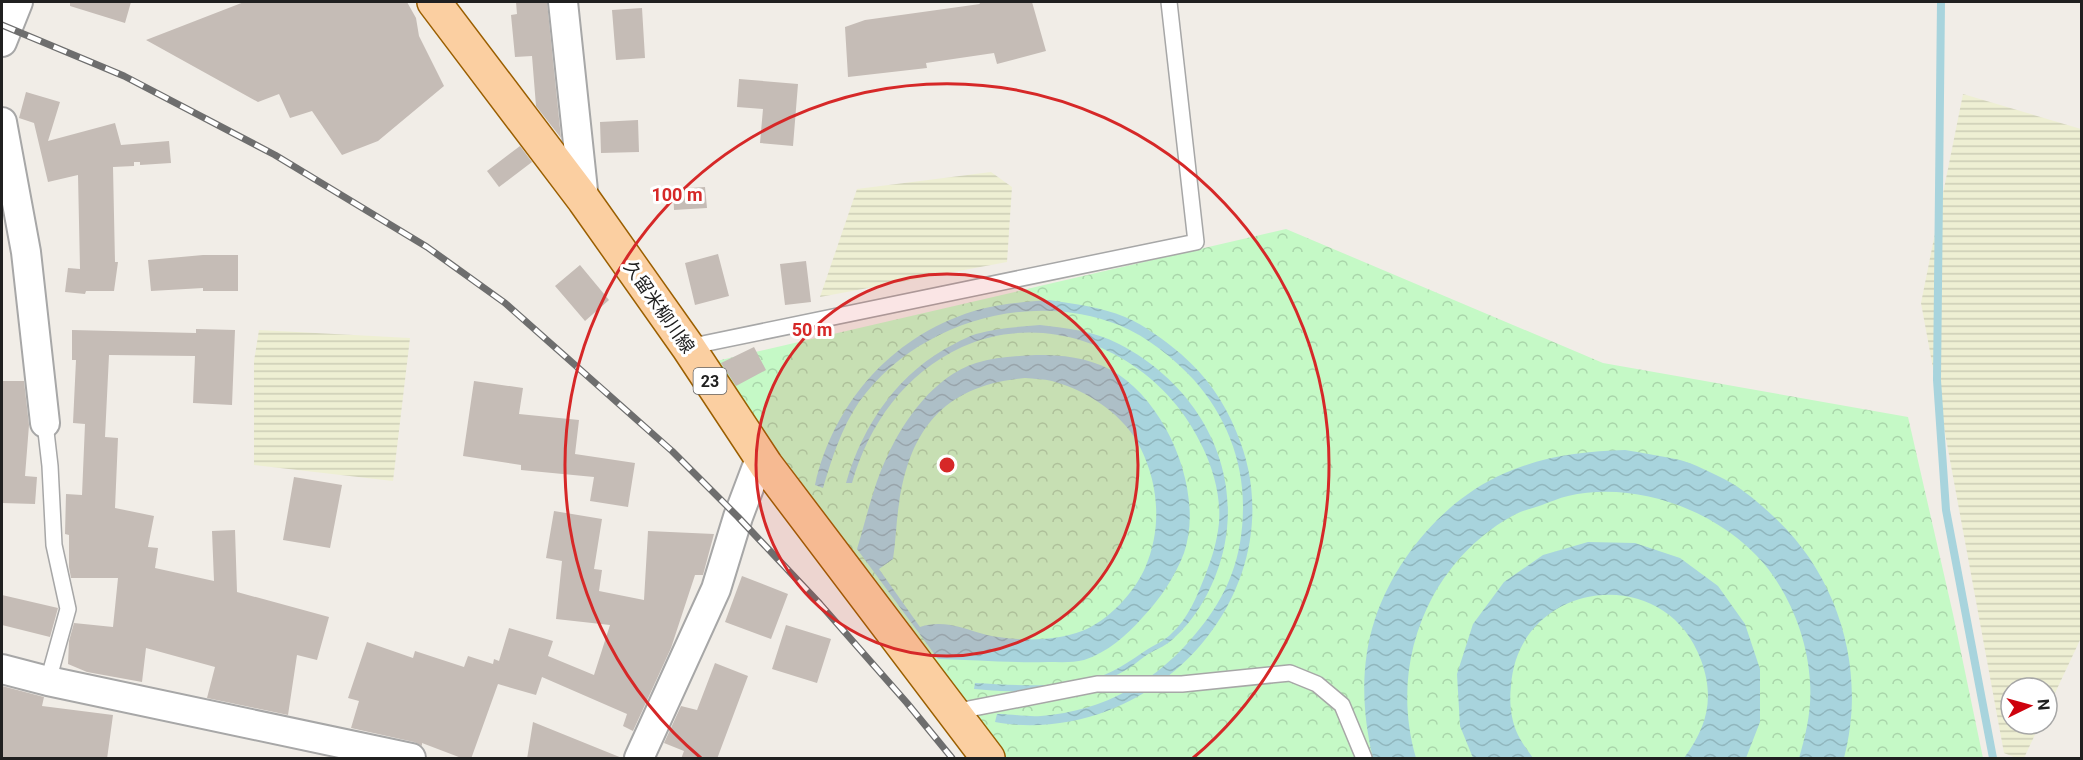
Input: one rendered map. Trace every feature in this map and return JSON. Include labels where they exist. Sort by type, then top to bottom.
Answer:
[{"type":"main road","name":"久留米柳川線","points":[[434,2],[584,200],[688,347],[766,465],[988,759]]},
{"type":"street","points":[[2,42],[18,2]]},
{"type":"street","points":[[563,2],[584,200]]},
{"type":"street","points":[[2,122],[26,252],[45,423]]},
{"type":"street","points":[[639,759],[716,589],[738,517],[758,464],[766,465]]},
{"type":"street","points":[[2,669],[48,681],[411,759]]},
{"type":"lane","points":[[688,347],[1196,242],[1169,2]]},
{"type":"lane","points":[[45,423],[50,466],[54,545],[68,609],[48,681]]},
{"type":"lane","points":[[953,712],[1098,684],[1182,684],[1290,673],[1317,684],[1341,705],[1364,759]]},
{"type":"green space","points":[[1963,94],[2081,129],[2081,638],[2059,685],[2059,676],[1999,676],[1999,726],[1921,303]]},
{"type":"green space","points":[[991,172],[1012,187],[1007,262],[820,297],[857,189]]},
{"type":"green space","points":[[1286,229],[1603,363],[1908,417],[1983,758],[1006,758],[708,363]]},
{"type":"green space","points":[[259,330],[410,338],[393,481],[254,465],[254,361]]},
{"type":"green space","points":[[2001,736],[2034,736],[2024,758],[2016,758],[2004,753]]},
{"type":"water","points":[[1049,300],[1097,308],[1133,321],[1181,354],[1198,371],[1220,399],[1236,431],[1249,474],[1252,516],[1246,558],[1232,597],[1210,633],[1181,665],[1147,691],[1107,711],[1052,724],[1009,724],[995,722],[997,714],[1036,716],[1086,708],[1108,700],[1147,679],[1182,649],[1218,603],[1237,557],[1242,524],[1242,489],[1240,471],[1230,438],[1215,408],[1194,380],[1169,356],[1140,336],[1119,325],[1084,315],[1048,311],[1012,313],[976,320],[942,333],[911,352],[883,375],[859,402],[847,423],[823,488],[815,485],[824,454],[853,398],[896,352],[922,334],[950,320],[981,309]]},
{"type":"water","points":[[1040,325],[1080,331],[1119,344],[1150,363],[1176,386],[1197,413],[1214,442],[1224,474],[1228,508],[1225,542],[1215,577],[1198,609],[1182,631],[1169,642],[1114,676],[1080,682],[1105,675],[1127,663],[1166,638],[1177,628],[1202,584],[1212,556],[1219,523],[1218,494],[1203,448],[1185,416],[1162,389],[1134,366],[1102,348],[1069,337],[1033,333],[997,336],[962,347],[923,371],[892,403],[868,441],[852,483],[846,483],[862,440],[873,420],[901,384],[917,368],[936,355],[956,343],[984,332]]},
{"type":"water","points":[[1028,355],[1065,356],[1102,366],[1131,384],[1149,403],[1164,425],[1185,476],[1189,503],[1189,529],[1184,553],[1172,579],[1149,611],[1123,637],[1093,657],[1066,662],[938,659],[857,549],[870,502],[882,467],[902,428],[934,388],[961,369],[976,363]],"holes":[[[1025,378],[1052,381],[1092,398],[1115,415],[1134,437],[1147,463],[1155,493],[1156,523],[1145,568],[1134,587],[1119,605],[1092,626],[1071,635],[1047,639],[1022,639],[987,635],[946,624],[920,627],[879,569],[893,559],[899,504],[904,477],[912,453],[923,432],[936,415],[953,401],[997,382]]]},
{"type":"water","points":[[1625,450],[1686,462],[1732,484],[1751,496],[1796,540],[1815,567],[1831,596],[1842,627],[1849,659],[1852,692],[1850,725],[1844,758],[1799,758],[1809,712],[1809,667],[1802,635],[1790,605],[1765,565],[1725,529],[1676,504],[1622,492],[1594,492],[1565,497],[1516,514],[1479,539],[1458,560],[1433,596],[1424,615],[1412,655],[1407,696],[1408,717],[1416,758],[1373,758],[1364,688],[1370,636],[1384,596],[1410,552],[1425,533],[1462,498],[1505,473],[1534,462],[1564,455]]},
{"type":"water","points":[[1588,542],[1635,543],[1680,558],[1718,586],[1745,624],[1760,669],[1760,722],[1746,758],[1684,758],[1698,735],[1706,712],[1707,687],[1701,660],[1683,628],[1657,607],[1627,596],[1595,596],[1565,605],[1539,623],[1520,650],[1511,686],[1511,711],[1518,735],[1533,758],[1473,758],[1460,726],[1457,674],[1473,624],[1504,582],[1543,555]]},
{"type":"water","points":[[975,683],[1032,685],[1072,683],[1034,690],[1008,691],[974,689]]},
{"type":"building","points":[[70,2],[131,2],[125,23],[70,6]]},
{"type":"building","points":[[244,2],[407,2],[416,18],[419,36],[444,86],[378,141],[342,155],[312,111],[290,118],[279,94],[258,102],[146,40]]},
{"type":"building","points":[[516,2],[547,2],[561,138],[536,106],[532,56],[515,57],[511,15],[517,14]]},
{"type":"building","points":[[979,2],[1032,2],[1046,51],[997,64],[994,53],[926,63],[927,68],[848,77],[845,27],[865,20],[980,4]]},
{"type":"building","points":[[642,8],[645,58],[616,60],[612,10]]},
{"type":"building","points":[[739,79],[798,84],[793,146],[760,143],[763,109],[737,107]]},
{"type":"building","points":[[26,92],[60,102],[48,141],[115,123],[121,145],[169,141],[171,163],[140,165],[140,162],[134,162],[134,166],[113,167],[115,262],[118,262],[114,291],[86,291],[85,294],[65,292],[68,268],[80,269],[78,175],[48,182],[34,123],[19,118]]},
{"type":"building","points":[[638,120],[639,152],[601,153],[600,122]]},
{"type":"building","points":[[520,146],[532,162],[499,187],[487,171]]},
{"type":"building","points":[[705,187],[707,208],[674,210],[673,189]]},
{"type":"building","points":[[718,254],[729,296],[695,305],[685,263]]},
{"type":"building","points":[[203,255],[238,255],[238,291],[203,291],[203,288],[151,291],[148,260]]},
{"type":"building","points":[[806,261],[811,302],[785,305],[780,264]]},
{"type":"building","points":[[580,265],[609,300],[585,321],[555,286]]},
{"type":"building","points":[[196,329],[235,330],[232,405],[193,403],[195,356],[109,355],[105,437],[118,438],[115,508],[154,516],[148,547],[158,548],[155,568],[214,581],[212,531],[235,530],[237,592],[329,617],[317,660],[297,655],[288,715],[207,698],[215,667],[146,648],[142,682],[87,672],[68,664],[69,641],[74,623],[113,627],[118,578],[71,578],[69,535],[65,534],[66,494],[82,495],[85,424],[73,423],[76,360],[72,360],[72,330],[196,333]]},
{"type":"building","points":[[754,347],[766,370],[736,386],[721,363]]},
{"type":"building","points":[[2,381],[24,381],[29,425],[25,476],[37,477],[35,504],[2,503]]},
{"type":"building","points":[[474,381],[523,388],[519,414],[579,420],[575,454],[635,463],[628,507],[590,501],[594,477],[521,470],[521,465],[463,456]]},
{"type":"building","points":[[294,477],[342,485],[330,548],[283,540]]},
{"type":"building","points":[[554,511],[602,519],[594,569],[602,570],[599,591],[644,600],[648,531],[714,534],[703,575],[695,575],[671,648],[633,731],[623,726],[627,714],[542,677],[536,695],[498,684],[471,759],[464,759],[422,743],[422,746],[414,742],[351,728],[359,701],[348,698],[367,642],[413,658],[415,651],[464,667],[468,656],[493,664],[494,659],[499,661],[509,628],[553,641],[548,656],[594,675],[610,625],[556,619],[562,561],[546,558]]},
{"type":"building","points":[[742,576],[788,594],[771,639],[725,622]]},
{"type":"building","points":[[2,595],[58,608],[50,637],[2,625]]},
{"type":"building","points":[[786,625],[831,639],[817,683],[772,669]]},
{"type":"building","points":[[715,663],[748,676],[717,759],[681,759],[684,751],[664,743],[681,706],[697,710]]},
{"type":"building","points":[[2,686],[44,697],[42,706],[113,715],[107,759],[2,759]]},
{"type":"building","points":[[533,722],[622,758],[622,759],[527,759]]},
{"type":"waterway","points":[[1941,2],[1937,380],[1946,510],[1993,758]]},
{"type":"railway","points":[[2,25],[124,76],[275,155],[427,247],[505,303],[672,451],[738,517],[820,604],[952,758]]}]
